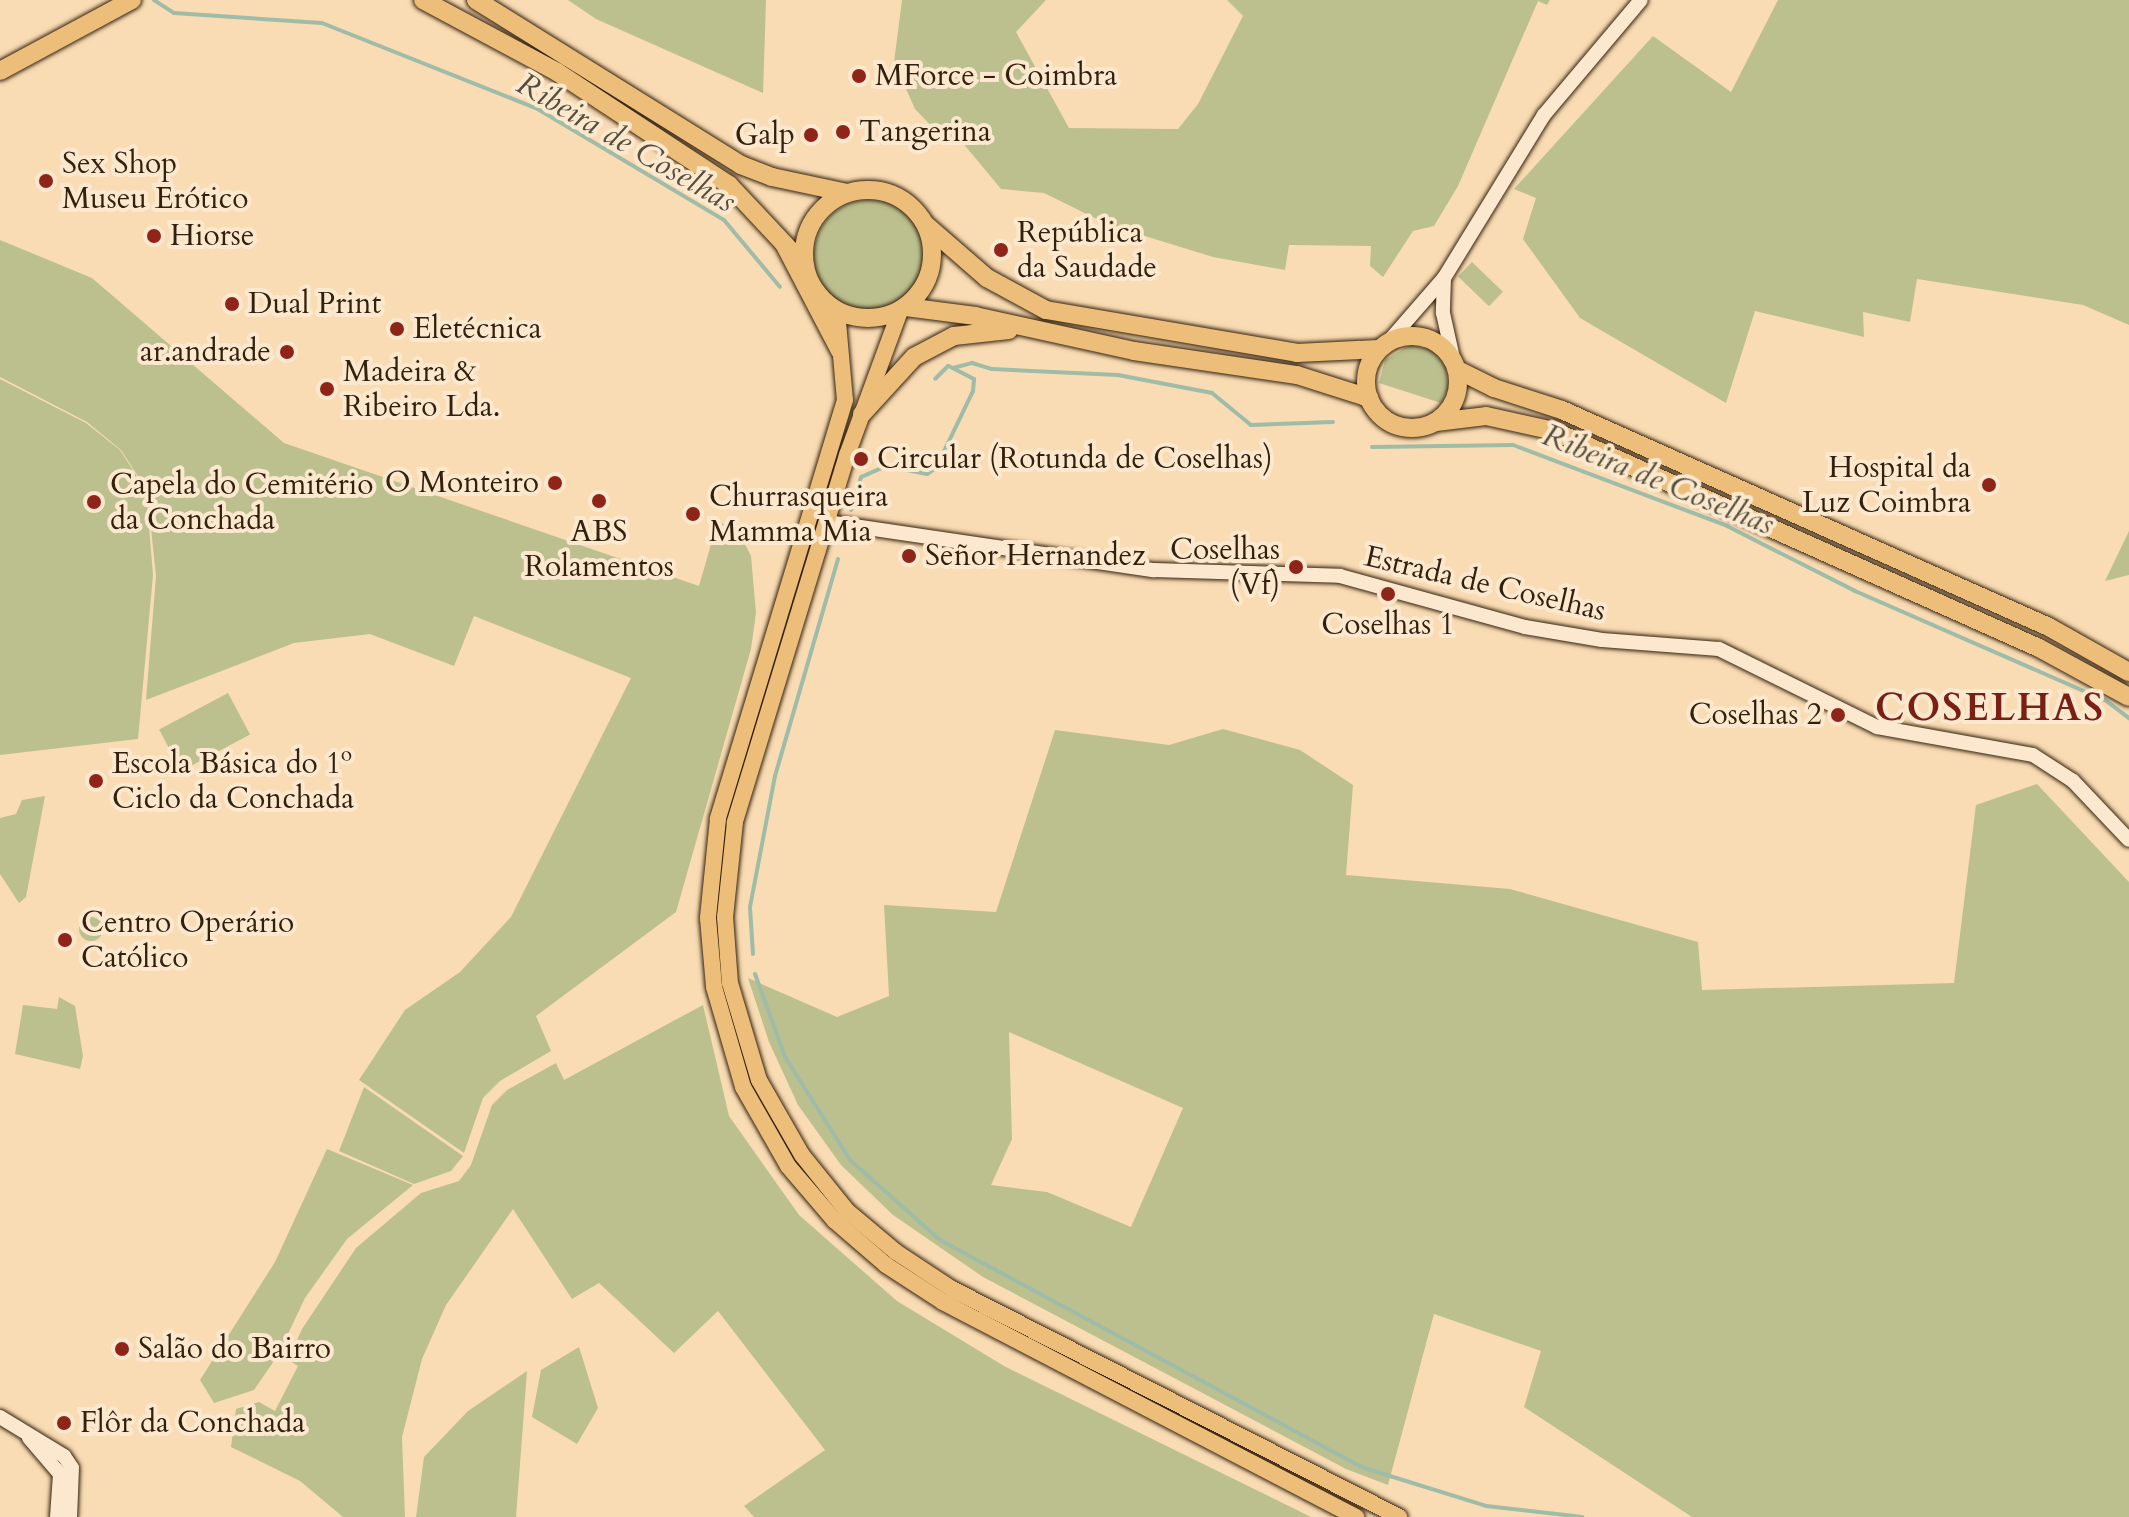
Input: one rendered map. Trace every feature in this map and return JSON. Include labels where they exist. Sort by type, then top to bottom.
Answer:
[{"type":"highway","points":[[0,71],[132,0]]},
{"type":"highway","points":[[423,0],[488,31],[610,106],[729,185],[779,235],[805,266],[822,299],[837,311],[869,319],[903,309],[1038,330],[1134,351],[1297,375],[1369,398],[1396,425],[1423,427],[1436,422],[1486,416],[1554,431],[2039,648],[2129,697]]},
{"type":"highway","points":[[476,0],[741,165],[772,177],[847,193],[872,190],[897,196],[987,278],[1046,310],[1297,353],[1384,345],[1417,335],[1444,347],[1455,364],[1494,388],[1562,410],[2049,627],[2129,672]]},
{"type":"highway","points":[[805,266],[804,243],[812,222],[847,193]]},
{"type":"highway","points":[[903,309],[922,291],[931,270],[926,225]]},
{"type":"highway","points":[[862,414],[914,357],[954,336],[1038,330]]},
{"type":"highway","points":[[1369,398],[1367,372],[1384,345]]},
{"type":"highway","points":[[1436,422],[1456,400],[1455,364]]},
{"type":"highway","points":[[2105,658],[2129,661]]},
{"type":"main road","points":[[779,235],[846,363]]},
{"type":"main road","points":[[903,309],[862,414],[735,822],[725,917],[730,983],[742,1032],[779,1118],[847,1211],[952,1289],[1399,1517]]},
{"type":"main road","points":[[837,311],[846,363],[840,418],[718,819],[708,918],[710,946],[714,987],[743,1087],[788,1166],[835,1221],[886,1265],[943,1302],[1356,1517]]},
{"type":"street","points":[[1384,345],[1444,278],[1544,115],[1641,0]]},
{"type":"street","points":[[1444,278],[1443,313],[1455,364]]},
{"type":"street","name":"Estrada de Coselhas","points":[[827,522],[1137,568],[1340,576],[1525,627],[1602,640],[1719,649],[1877,727],[2033,755],[2073,781],[2129,840]]},
{"type":"street","points":[[0,1417],[20,1430],[43,1439],[72,1468],[65,1515]]},
{"type":"street","points":[[20,1430],[60,1474],[65,1515]]},
{"type":"green space","points":[[568,0],[766,0],[763,93],[596,19]]},
{"type":"green space","points":[[902,0],[1046,0],[1016,32],[1069,128],[1178,129],[1198,104],[1243,16],[1227,0],[1550,0],[1547,5],[1538,1],[1458,186],[1434,226],[1413,231],[1383,277],[1370,266],[1371,246],[1289,245],[1285,270],[1213,257],[1109,225],[1044,193],[1001,189],[962,142],[942,137],[915,109],[894,62]]},
{"type":"green space","points":[[1778,0],[2129,0],[2129,325],[2083,305],[1917,279],[1910,322],[1863,312],[1864,337],[1755,311],[1726,403],[1580,318],[1523,239],[1536,198],[1514,189],[1653,36],[1731,92]]},
{"type":"green space","points":[[869,200],[890,204],[908,216],[920,234],[924,255],[920,276],[908,294],[890,306],[869,310],[848,306],[830,294],[818,276],[814,255],[818,234],[830,216],[848,204]]},
{"type":"green space","points":[[0,240],[92,278],[284,443],[699,586],[718,520],[743,540],[751,556],[756,613],[751,649],[676,912],[536,1016],[551,1051],[500,1081],[483,1098],[464,1153],[359,1080],[405,1010],[460,972],[511,917],[631,678],[474,616],[454,666],[370,634],[294,643],[146,700],[156,576],[147,490],[121,450],[87,422],[0,377]]},
{"type":"green space","points":[[1472,262],[1503,292],[1489,306],[1458,276]]},
{"type":"green space","points":[[1410,345],[1432,350],[1446,367],[1448,388],[1441,403],[1379,383],[1385,360]]},
{"type":"green space","points":[[0,379],[86,423],[120,450],[146,490],[153,575],[138,739],[0,755]]},
{"type":"green space","points":[[2129,531],[2129,575],[2105,581]]},
{"type":"green space","points":[[228,693],[250,734],[181,771],[159,730]]},
{"type":"green space","points":[[1223,729],[1300,750],[1353,785],[1346,875],[1510,889],[1698,942],[1702,990],[1954,983],[1976,805],[2037,784],[2129,882],[2129,1517],[1692,1517],[1524,1407],[1541,1351],[1434,1314],[1388,1485],[1346,1469],[983,1277],[893,1215],[841,1165],[798,1105],[769,1042],[748,978],[837,1017],[889,996],[884,905],[996,912],[1055,730],[1169,745]],"holes":[[[1009,1032],[1183,1108],[1131,1227],[1047,1192],[991,1185],[1012,1139]]]},
{"type":"green space","points":[[45,796],[26,897],[19,903],[0,874],[0,818],[16,814],[22,800]]},
{"type":"green space","points":[[91,917],[100,920],[103,929],[100,938],[91,941],[82,938],[79,929],[82,920]]},
{"type":"green space","points":[[59,997],[75,1006],[83,1056],[80,1069],[15,1054],[23,1005],[57,1009]]},
{"type":"green space","points":[[703,1005],[729,1116],[799,1215],[897,1301],[1004,1366],[1311,1517],[754,1517],[744,1506],[825,1450],[718,1311],[674,1353],[599,1283],[572,1299],[513,1209],[446,1305],[422,1359],[402,1437],[405,1517],[343,1517],[300,1481],[231,1447],[236,1409],[259,1402],[275,1411],[298,1366],[288,1360],[302,1329],[356,1248],[421,1193],[459,1181],[471,1165],[492,1105],[507,1090],[556,1063],[564,1080]]},
{"type":"green space","points":[[364,1087],[463,1156],[451,1171],[414,1184],[339,1151]]},
{"type":"green space","points":[[327,1149],[413,1185],[347,1239],[305,1298],[278,1355],[254,1390],[214,1403],[200,1380],[275,1262]]},
{"type":"green space","points":[[579,1347],[598,1408],[577,1444],[532,1417],[541,1370]]},
{"type":"green space","points":[[527,1371],[516,1517],[416,1517],[424,1457],[468,1411]]},
{"type":"waterway","name":"Ribeira de Coselhas","points":[[154,0],[174,13],[322,23],[536,108],[724,220],[780,287]]},
{"type":"waterway","name":"Ribeira de Coselhas","points":[[953,368],[972,363],[992,369],[1118,375],[1212,393],[1251,425],[1333,422]]},
{"type":"waterway","points":[[851,510],[861,477],[886,466],[927,474],[936,468],[973,391],[974,379],[948,366],[935,379]]},
{"type":"waterway","name":"Ribeira de Coselhas","points":[[1372,447],[1513,445],[1727,526],[1855,591],[2105,700],[2129,718]]},
{"type":"waterway","points":[[753,954],[750,907],[775,776],[838,559]]},
{"type":"waterway","points":[[755,974],[785,1057],[850,1160],[940,1240],[1361,1467],[1486,1506],[1582,1517]]},
{"type":"place","name":"MForce - Coimbra","points":[[859,76]]},
{"type":"place","name":"Tangerina","points":[[843,132]]},
{"type":"place","name":"Galp","points":[[811,135]]},
{"type":"place","name":"Sex Shop Museu Erótico","points":[[46,181]]},
{"type":"place","name":"Hiorse","points":[[154,236]]},
{"type":"place","name":"República da Saudade","points":[[1001,250]]},
{"type":"place","name":"Dual Print","points":[[232,304]]},
{"type":"place","name":"Eletécnica","points":[[397,329]]},
{"type":"place","name":"ar.andrade","points":[[287,352]]},
{"type":"place","name":"Madeira & Ribeiro Lda.","points":[[327,389]]},
{"type":"place","name":"Circular (Rotunda de Coselhas)","points":[[861,459]]},
{"type":"place","name":"O Monteiro","points":[[555,483]]},
{"type":"place","name":"Hospital da Luz Coimbra","points":[[1989,485]]},
{"type":"place","name":"ABS Rolamentos","points":[[599,501]]},
{"type":"place","name":"Capela do Cemitério da Conchada","points":[[94,502]]},
{"type":"place","name":"Churrasqueira Mamma Mia","points":[[693,514]]},
{"type":"place","name":"Señor Hernandez","points":[[909,556]]},
{"type":"place","name":"Coselhas (Vf)","points":[[1296,567]]},
{"type":"place","name":"Coselhas 1","points":[[1388,594]]},
{"type":"place","name":"Coselhas 2","points":[[1838,715]]},
{"type":"place","name":"Escola Básica do 1º Ciclo da Conchada","points":[[96,781]]},
{"type":"place","name":"Centro Operário Católico","points":[[65,940]]},
{"type":"place","name":"Salão do Bairro","points":[[122,1349]]},
{"type":"place","name":"Flôr da Conchada","points":[[64,1423]]},
{"type":"district","name":"COSELHAS","points":[[1990,709]]}]
